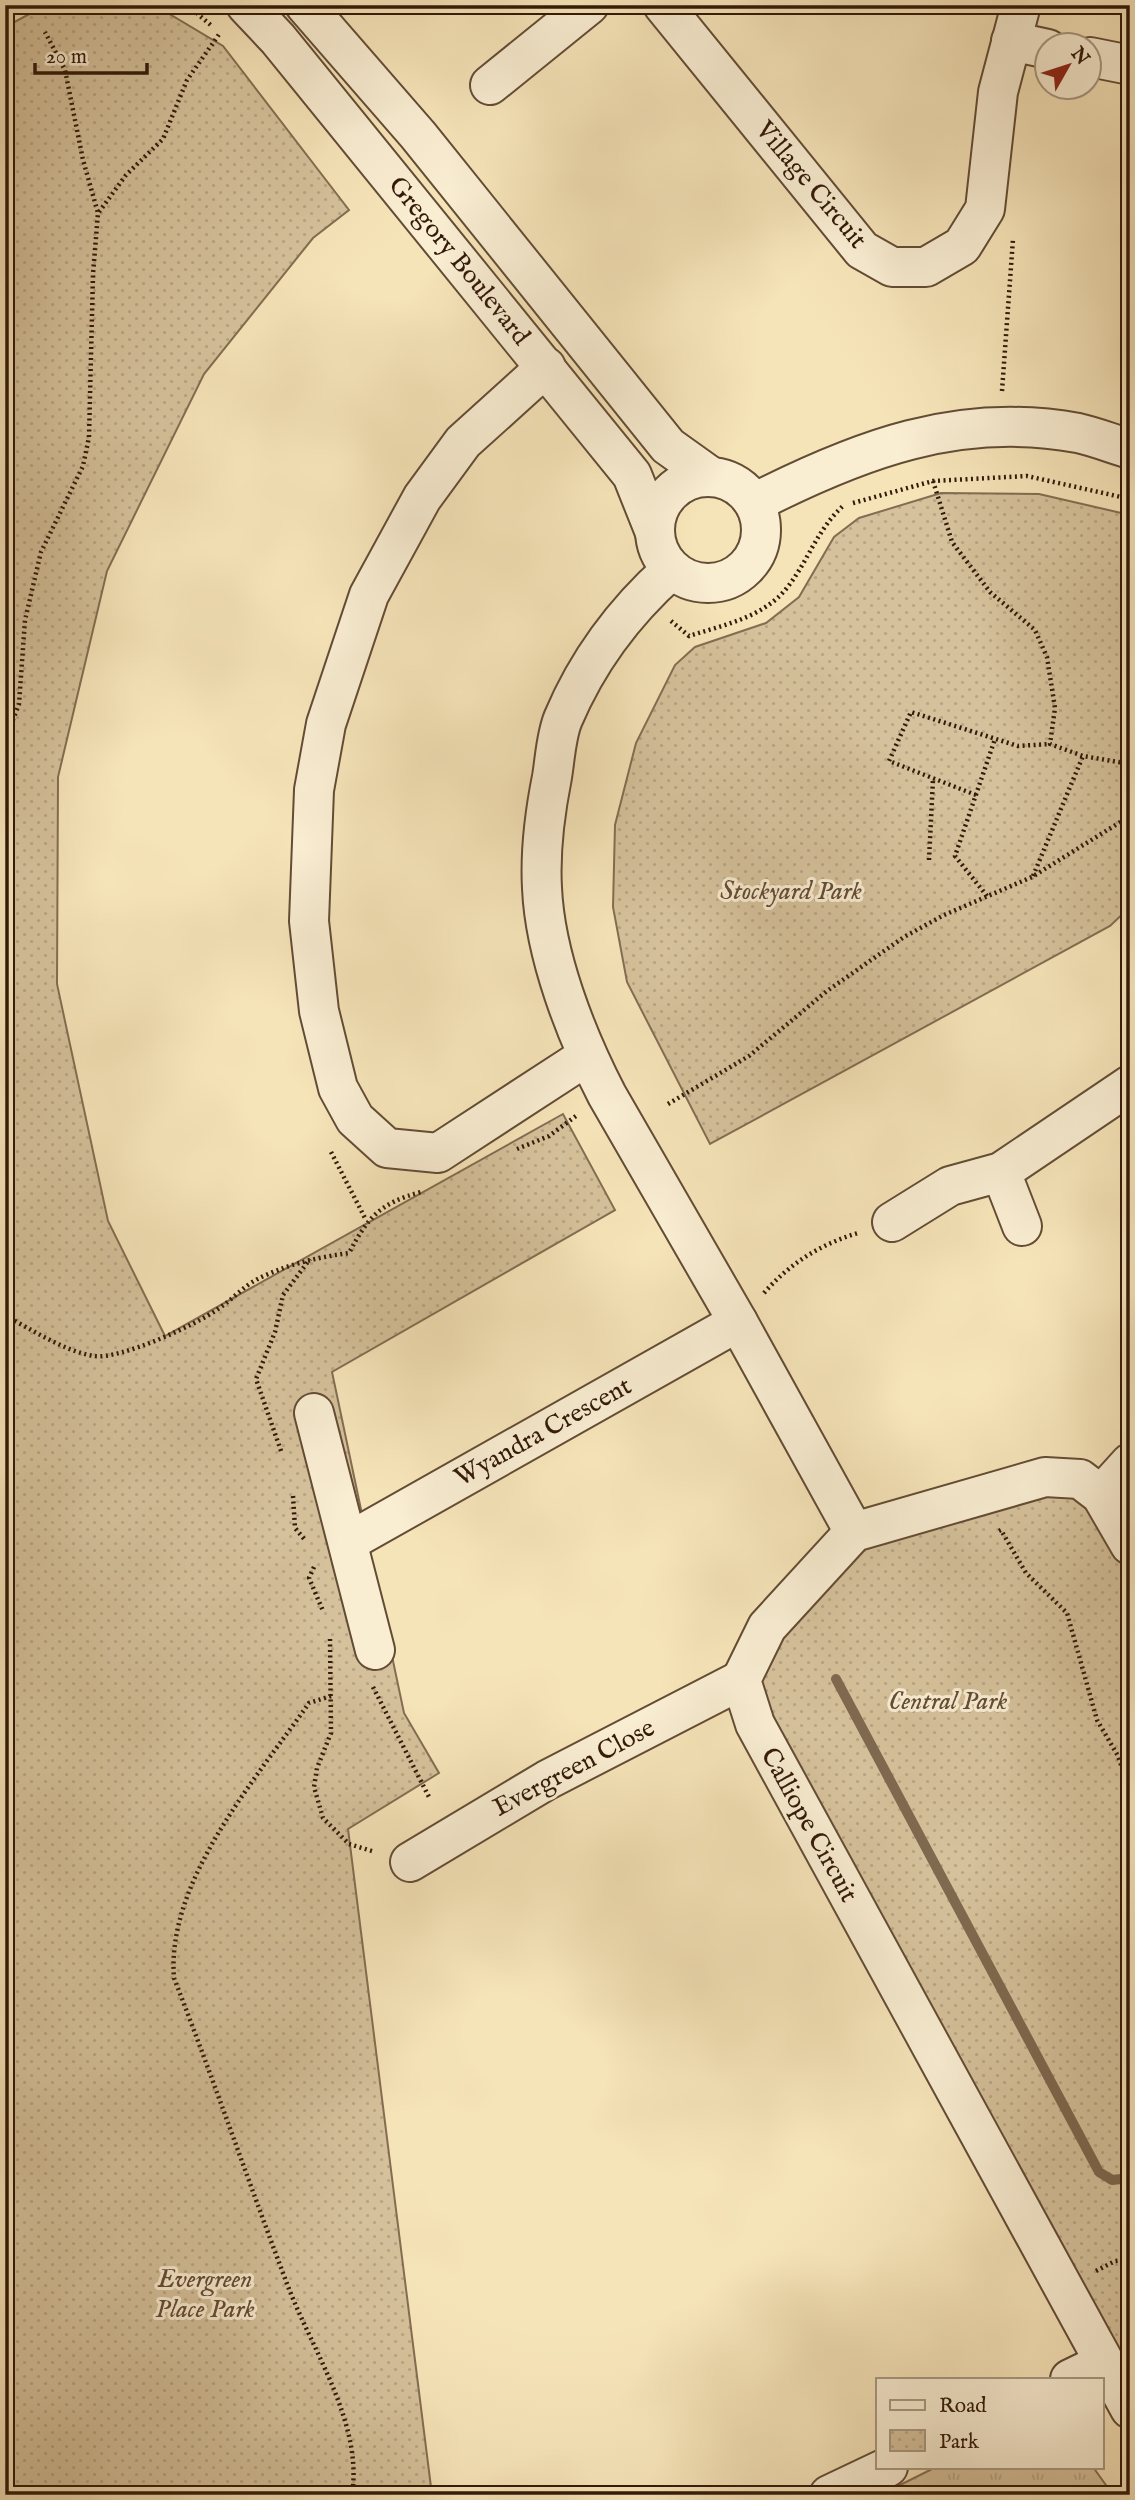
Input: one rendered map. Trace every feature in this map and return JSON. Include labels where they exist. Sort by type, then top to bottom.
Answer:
[{"type":"street","name":"Gregory Boulevard","points":[[246,5],[278,39],[632,475],[654,530]]},
{"type":"street","name":"Gregory Boulevard","points":[[305,5],[418,135],[668,446],[710,476]]},
{"type":"street","points":[[490,85],[589,5]]},
{"type":"street","name":"Village Circuit","points":[[663,5],[862,250],[892,267],[926,267],[962,246],[985,209],[998,92],[1029,45],[1021,5]]},
{"type":"street","points":[[1104,60],[1130,65]]},
{"type":"street","points":[[545,367],[463,442],[422,498],[369,594],[326,724],[314,790],[309,921],[319,1011],[338,1087],[355,1119],[387,1148],[438,1153],[587,1056]]},
{"type":"street","points":[[754,503],[818,471],[908,438],[999,426],[1079,433],[1130,449]]},
{"type":"street","points":[[710,476],[734,483],[754,503],[761,521],[759,546],[746,569],[721,582],[697,582],[671,570],[658,552],[654,530],[660,505],[671,490],[682,482],[710,476]]},
{"type":"street","points":[[671,570],[641,597],[596,657],[562,722],[547,800],[542,888],[556,965],[587,1056],[854,1532]]},
{"type":"street","points":[[892,1222],[950,1186],[1001,1172],[1130,1085]]},
{"type":"street","points":[[1001,1172],[1022,1226]]},
{"type":"street","name":"Wyandra Crescent","points":[[326,1548],[738,1322]]},
{"type":"street","points":[[314,1413],[326,1548],[375,1650]]},
{"type":"street","points":[[1101,1495],[1130,1462]]},
{"type":"street","points":[[741,1680],[767,1627],[854,1532],[1045,1477],[1080,1479],[1101,1495],[1130,1545]]},
{"type":"street","name":"Evergreen Close","points":[[410,1862],[547,1780],[741,1680]]},
{"type":"street","name":"Calliope Circuit","points":[[741,1680],[755,1724],[1086,2371]]},
{"type":"street","name":"Calliope Circuit","points":[[1104,2387],[1130,2409]]},
{"type":"street","points":[[830,2495],[886,2468]]},
{"type":"path","points":[[98,212],[126,174],[163,139],[187,80],[220,33],[193,10],[182,5]]},
{"type":"path","points":[[5,741],[19,704],[25,620],[41,552],[83,466],[89,437],[93,274],[98,212],[83,160],[65,70],[45,32]]},
{"type":"path","points":[[985,209],[1014,231],[999,426]]},
{"type":"path","points":[[933,481],[952,542],[990,592],[1035,630],[1047,657],[1055,708],[1050,744]]},
{"type":"path","points":[[976,795],[889,761],[911,712],[1018,746],[1050,744],[1083,756],[1130,764]]},
{"type":"path","points":[[987,896],[955,856],[995,739]]},
{"type":"path","points":[[1032,877],[1083,756]]},
{"type":"path","points":[[929,860],[933,779]]},
{"type":"path","points":[[668,1104],[749,1056],[827,991],[904,937],[944,915],[1032,877],[1130,816]]},
{"type":"path","points":[[513,1149],[549,1136],[581,1112]]},
{"type":"path","points":[[355,1119],[330,1150],[366,1220]]},
{"type":"path","points":[[5,1316],[93,1356],[113,1356],[219,1309],[235,1293],[264,1276],[310,1259],[349,1253],[366,1220],[402,1197],[426,1191]]},
{"type":"path","points":[[738,1322],[783,1270],[831,1241],[892,1222]]},
{"type":"path","points":[[283,1456],[256,1380],[275,1332],[283,1295],[310,1259]]},
{"type":"path","points":[[293,1494],[295,1528],[326,1548],[309,1578],[326,1620]]},
{"type":"path","points":[[991,1533],[1001,1530],[1026,1573],[1067,1614],[1097,1720],[1118,1756],[1130,1791]]},
{"type":"path","points":[[330,1630],[331,1734],[317,1768],[314,1787],[323,1818],[349,1844],[410,1862]]},
{"type":"path","points":[[375,1650],[367,1674],[429,1797]]},
{"type":"path","points":[[331,1696],[309,1703],[216,1839],[198,1870],[172,1954],[174,1978],[290,2291],[351,2435],[356,2470],[352,2495]]},
{"type":"green space","name":"Evergreen Place Park","points":[[76,5],[112,5],[166,12],[223,46],[349,210],[313,238],[204,374],[107,571],[58,777],[57,984],[108,1221],[165,1336],[563,1114],[615,1210],[332,1372],[404,1713],[439,1773],[348,1829],[432,2495],[5,2495],[5,27],[33,12]]},
{"type":"green space","name":"Stockyard Park","points":[[941,493],[1039,494],[1130,515],[1130,907],[1110,926],[710,1144],[627,982],[613,907],[615,825],[636,743],[675,665],[695,647],[766,623],[799,597],[834,537],[859,518]]},
{"type":"green space","name":"Central Park","points":[[1080,1479],[1130,1545],[1130,2409],[755,1724],[767,1627],[854,1532]]},
{"type":"green space","points":[[934,2468],[1094,2468],[1113,2495],[880,2495]]},
{"type":"waterway","points":[[836,1679],[1099,2172],[1112,2180],[1130,2178]]}]
